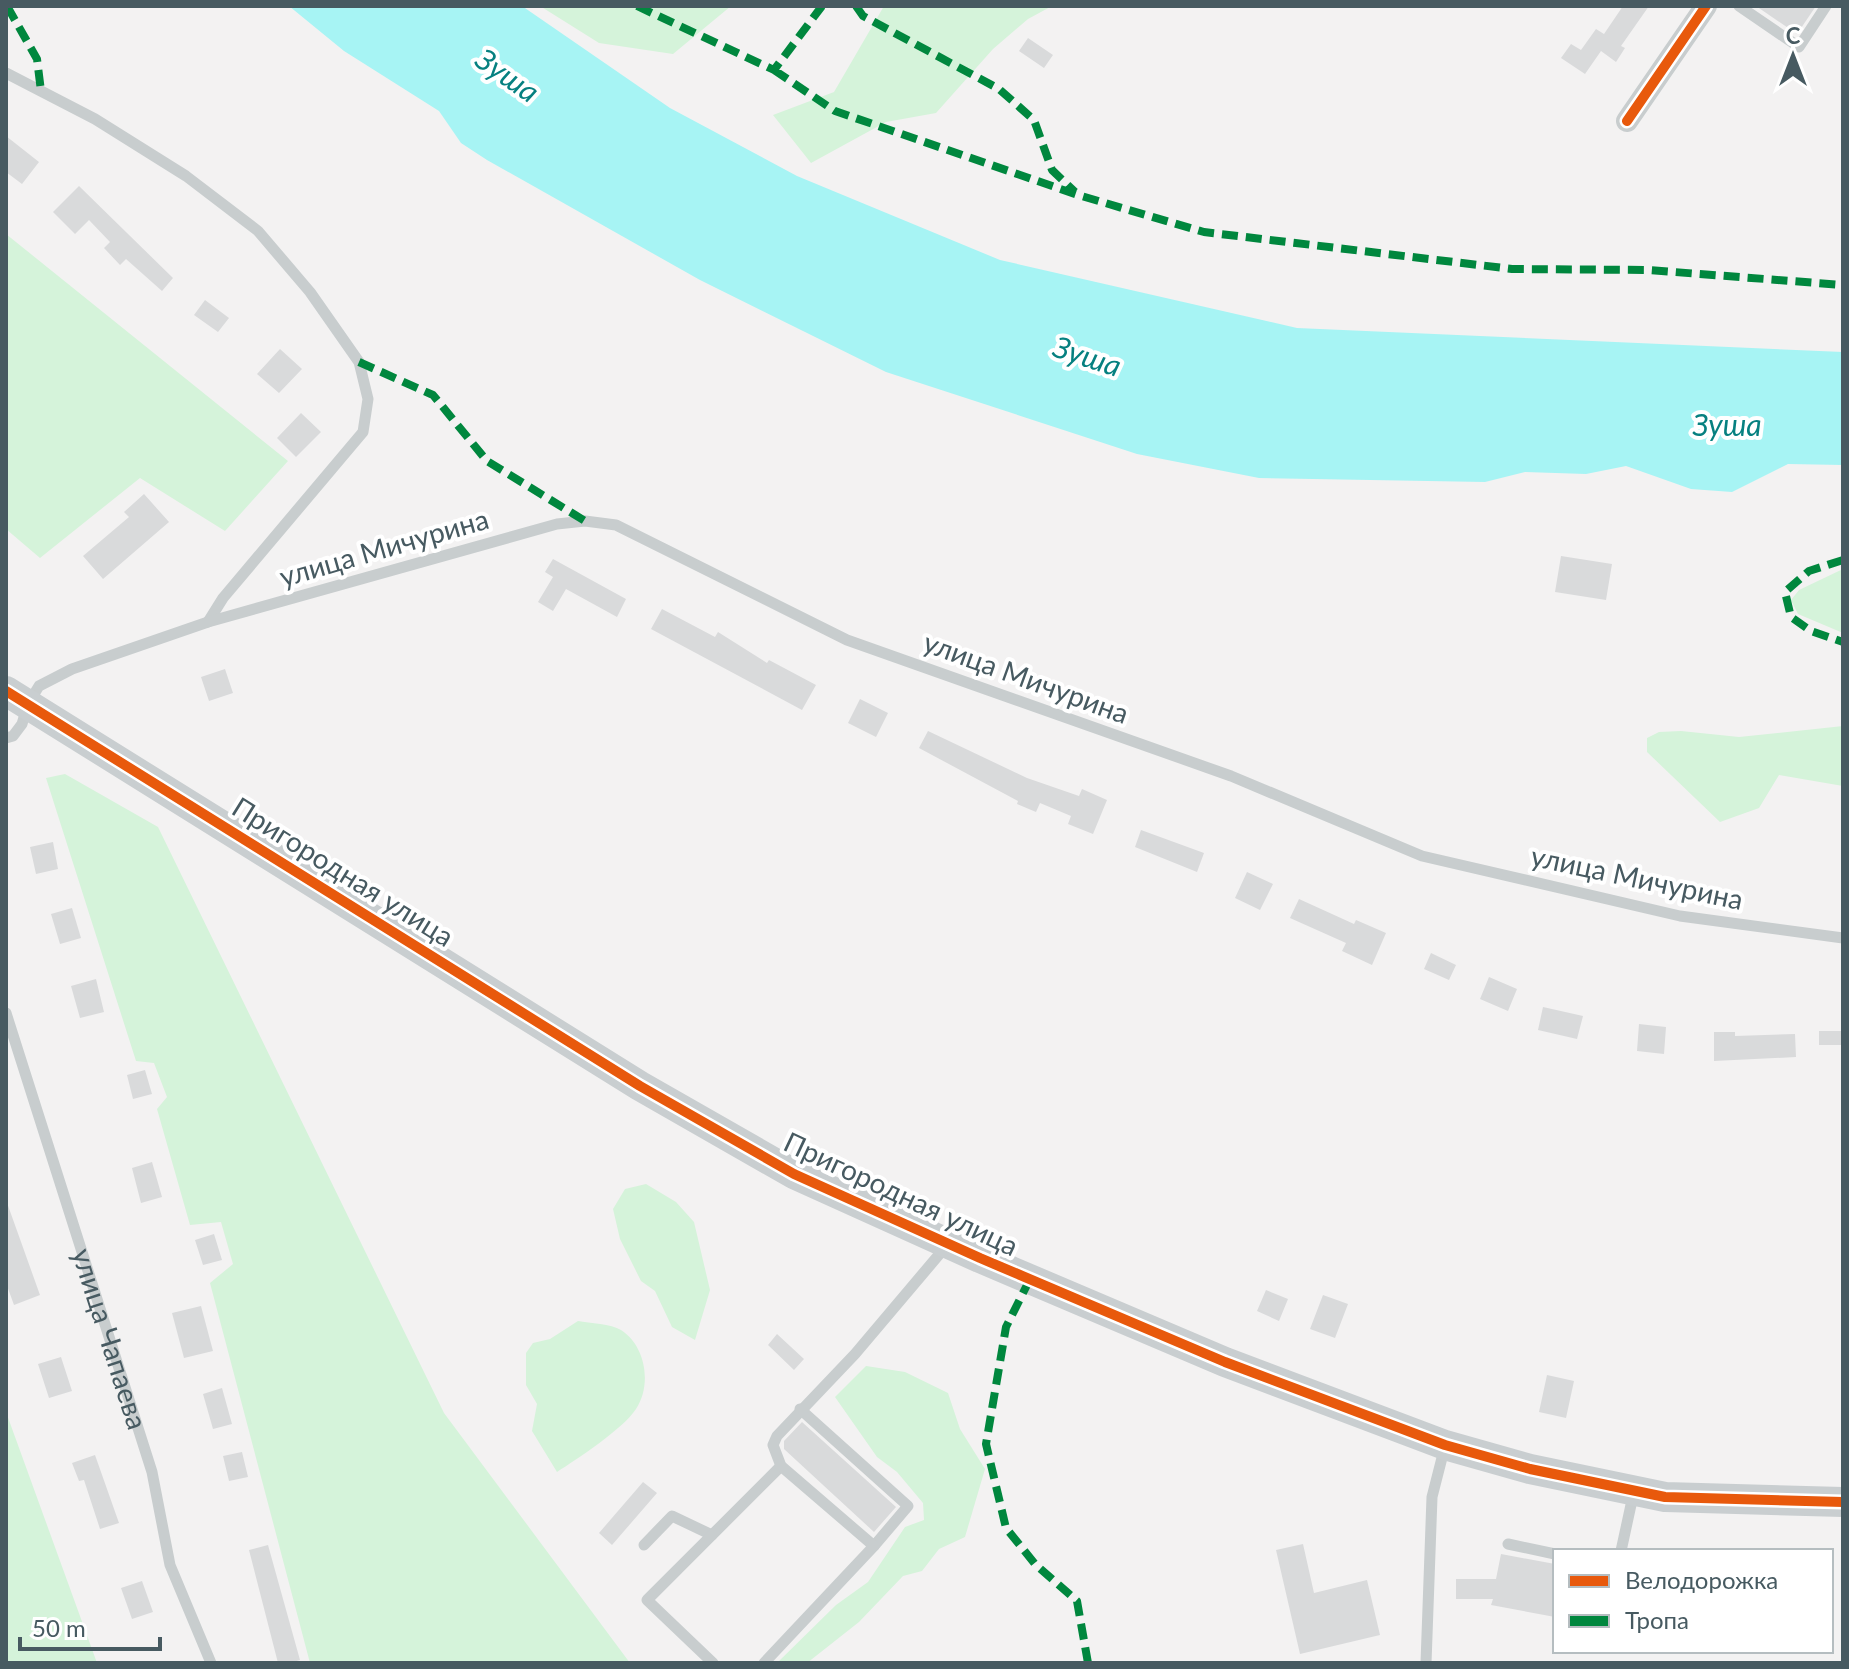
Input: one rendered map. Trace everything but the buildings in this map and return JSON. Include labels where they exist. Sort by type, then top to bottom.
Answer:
[{"type":"street","points":[[1627,121],[1706,6]]},
{"type":"street","name":"Пригородная улица","points":[[17,697],[640,1086],[794,1174],[948,1244],[1225,1362],[1445,1445],[1530,1469],[1634,1491],[1720,1500],[1843,1502]]},
{"type":"lane","points":[[1739,6],[1799,47],[1826,6]]},
{"type":"lane","name":"улица Мичурина","points":[[6,73],[95,119],[186,176],[258,231],[310,292],[359,362],[368,399],[363,432],[223,598],[208,622]]},
{"type":"lane","name":"улица Мичурина","points":[[17,697],[72,669],[208,622],[557,524],[585,521],[616,525],[847,640],[1231,776],[1422,856],[1680,916],[1843,938]]},
{"type":"lane","points":[[6,738],[13,736],[22,724],[17,697]]},
{"type":"lane","name":"улица Чапаева","points":[[6,1013],[152,1472],[170,1565],[211,1663]]},
{"type":"lane","points":[[874,1546],[781,1466],[773,1445],[800,1409],[855,1354],[948,1244]]},
{"type":"lane","points":[[764,1663],[908,1506],[800,1409]]},
{"type":"lane","points":[[1426,1663],[1432,1497],[1445,1445]]},
{"type":"lane","points":[[713,1663],[647,1600],[781,1466]]},
{"type":"lane","points":[[1621,1549],[1634,1491]]},
{"type":"lane","points":[[644,1545],[672,1516],[712,1535]]},
{"type":"lane","points":[[1508,1544],[1553,1554]]},
{"type":"green space","points":[[540,6],[731,6],[673,54],[599,43]]},
{"type":"green space","points":[[884,6],[1052,6],[1028,19],[993,49],[936,113],[886,122],[811,163],[773,115],[834,92]]},
{"type":"green space","points":[[6,234],[288,461],[225,531],[140,478],[40,558],[6,529]]},
{"type":"green space","points":[[1843,569],[1843,633],[1798,614],[1791,600],[1799,590]]},
{"type":"green space","points":[[1843,726],[1843,786],[1779,775],[1759,808],[1720,822],[1647,752],[1647,738],[1659,732],[1739,737]]},
{"type":"green space","points":[[65,774],[158,827],[444,1413],[630,1663],[310,1663],[210,1283],[233,1264],[221,1222],[190,1225],[157,1109],[167,1097],[154,1063],[136,1061],[46,778]]},
{"type":"green space","points":[[646,1184],[676,1202],[694,1222],[710,1290],[695,1340],[672,1327],[655,1291],[641,1281],[620,1239],[613,1209],[625,1189]]},
{"type":"green space","points":[[578,1321],[612,1326],[629,1337],[644,1366],[644,1389],[630,1417],[557,1472],[532,1431],[537,1404],[526,1385],[526,1353],[533,1343],[550,1339]]},
{"type":"green space","points":[[866,1366],[905,1372],[948,1393],[960,1429],[985,1469],[965,1537],[939,1549],[922,1571],[903,1576],[859,1622],[807,1663],[777,1663],[836,1605],[868,1582],[905,1527],[924,1520],[923,1503],[897,1472],[877,1457],[835,1397]]},
{"type":"green space","points":[[6,1412],[97,1663],[6,1663]]},
{"type":"water","name":"Зуша","points":[[289,6],[522,6],[670,108],[797,176],[1000,260],[1297,328],[1843,352],[1843,465],[1788,464],[1732,492],[1691,489],[1626,466],[1586,474],[1525,472],[1485,482],[1259,478],[1137,454],[886,372],[700,280],[461,143],[439,111],[344,51]]},
{"type":"marked path","points":[[7,6],[37,59],[41,91]]},
{"type":"marked path","points":[[637,6],[774,70],[822,6]]},
{"type":"marked path","points":[[856,6],[863,16],[999,89],[1034,120],[1052,170],[1075,192]]},
{"type":"marked path","points":[[774,70],[835,111],[1078,195],[1204,232],[1512,269],[1648,270],[1843,285]]},
{"type":"marked path","points":[[359,362],[433,395],[487,461],[585,521]]},
{"type":"marked path","points":[[1843,560],[1809,571],[1785,592],[1791,617],[1811,631],[1843,642]]},
{"type":"marked path","points":[[1030,1279],[1006,1327],[986,1444],[1006,1528],[1035,1564],[1077,1601],[1088,1663]]},
{"type":"cycle path","points":[[1627,121],[1706,6]]},
{"type":"cycle path","points":[[6,691],[640,1086],[794,1174],[980,1258],[1225,1362],[1445,1445],[1530,1469],[1665,1497],[1843,1502]]}]
